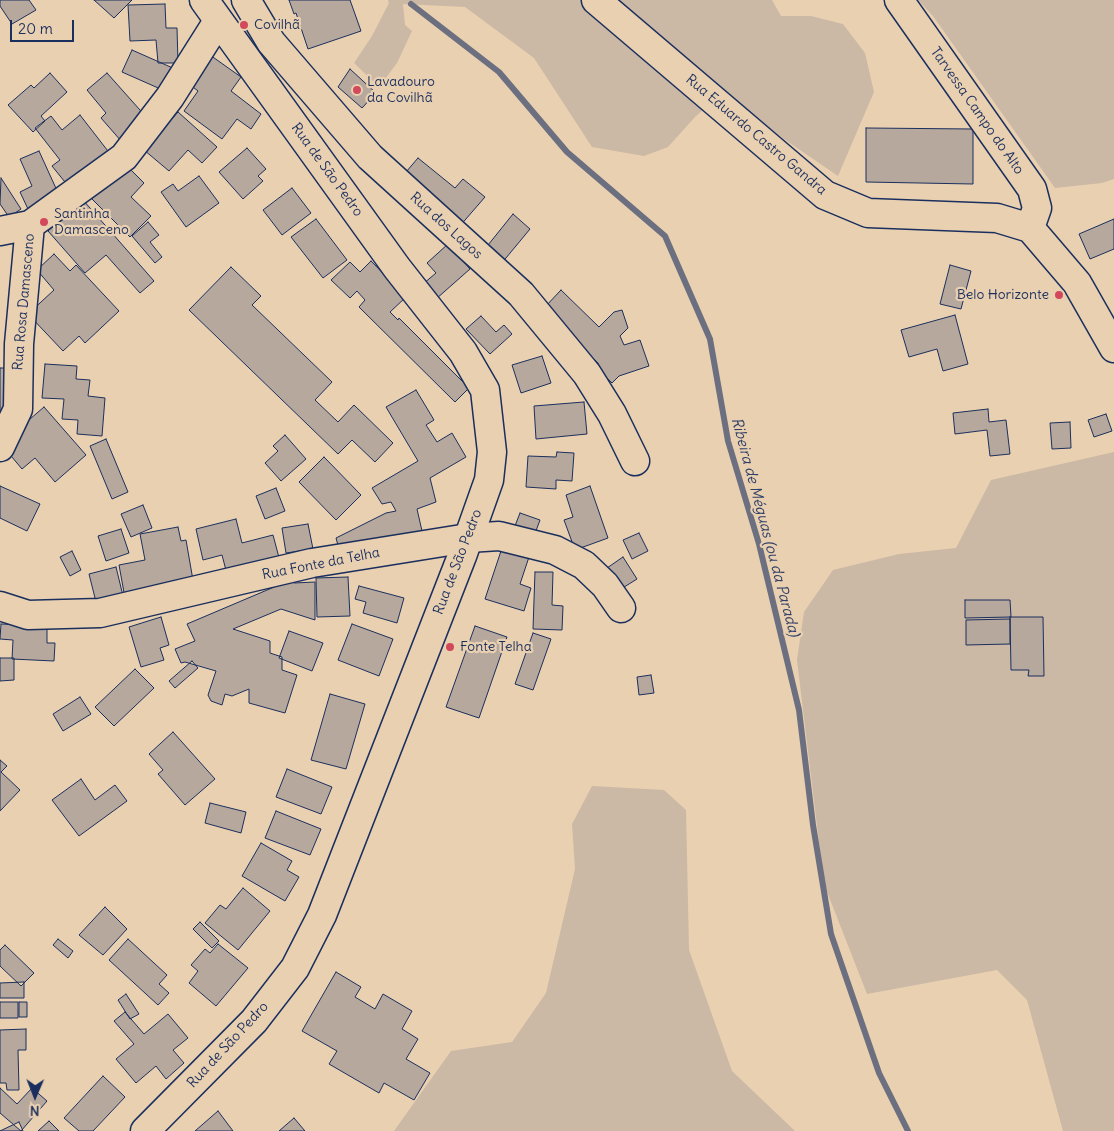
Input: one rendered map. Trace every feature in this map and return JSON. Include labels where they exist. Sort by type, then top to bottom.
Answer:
[{"type":"street","name":"Rua dos Lagos","points":[[246,0],[271,42],[370,157],[521,294],[587,374],[612,414],[635,461]]},
{"type":"street","name":"Rua Eduardo Castro Gandra","points":[[596,0],[826,195],[868,213],[997,218],[1030,228]]},
{"type":"street","name":"Tarvessa Campo do Alto","points":[[899,0],[1032,189],[1037,208],[1030,228]]},
{"type":"street","name":"Rua Rosa Damasceno","points":[[0,447],[18,408],[19,344],[30,225],[124,157],[170,98],[211,10]]},
{"type":"street","name":"Rua de São Pedro","points":[[145,1131],[254,1020],[295,968],[322,915],[468,538],[489,480],[492,452],[486,390],[463,352],[397,268],[211,10]]},
{"type":"street","points":[[0,231],[30,225]]},
{"type":"street","points":[[1030,228],[1077,283],[1114,348]]},
{"type":"street","name":"Rua Fonte da Telha","points":[[0,606],[28,615],[100,613],[312,563],[468,538],[499,536],[555,550],[584,565],[605,585],[621,608]]},
{"type":"shaded area","points":[[388,0],[772,0],[781,16],[811,16],[843,24],[865,53],[874,92],[838,176],[784,139],[724,91],[695,117],[668,147],[644,156],[592,147],[534,58],[465,7],[403,4],[405,25],[412,31],[397,63],[379,87],[354,63],[372,36],[389,3]]},
{"type":"shaded area","points":[[918,0],[1114,0],[1114,179],[1102,183],[1055,188],[933,16]]},
{"type":"shaded area","points":[[1114,452],[1114,1131],[1063,1131],[1027,1000],[997,970],[867,994],[824,884],[797,660],[804,612],[833,570],[899,554],[956,548],[991,480]]},
{"type":"shaded area","points":[[592,786],[664,790],[686,810],[689,950],[732,1071],[795,1131],[394,1131],[451,1051],[512,1042],[546,993],[575,869],[572,824]]},
{"type":"building","points":[[0,0],[29,0],[36,10],[12,24],[0,6]]},
{"type":"building","points":[[94,0],[132,0],[114,18]]},
{"type":"building","points":[[289,0],[350,0],[361,31],[308,49],[296,13],[294,14]]},
{"type":"building","points":[[165,4],[166,28],[177,28],[178,63],[158,63],[156,40],[130,41],[128,5]]},
{"type":"building","points":[[132,50],[175,69],[165,91],[122,72]]},
{"type":"building","points":[[210,55],[241,77],[231,91],[261,114],[251,129],[237,119],[222,139],[184,111],[198,91],[189,84]]},
{"type":"building","name":"Lavadouro da Covilhã","points":[[350,69],[376,93],[362,108],[338,87]]},
{"type":"building","points":[[50,73],[67,92],[41,116],[45,121],[33,132],[8,105],[31,85],[34,88]]},
{"type":"building","points":[[107,73],[148,119],[122,142],[101,118],[106,113],[87,90]]},
{"type":"building","points":[[178,112],[217,147],[202,163],[188,150],[169,171],[144,150]]},
{"type":"building","points":[[80,115],[111,155],[69,187],[52,166],[60,160],[35,128],[51,116],[62,130]]},
{"type":"building","points":[[866,128],[973,129],[973,184],[866,182]]},
{"type":"building","points":[[247,148],[266,169],[258,176],[263,181],[243,199],[219,172]]},
{"type":"building","points":[[39,151],[59,195],[28,209],[20,192],[32,186],[20,159]]},
{"type":"building","points":[[418,158],[455,188],[463,179],[485,197],[459,227],[400,179]]},
{"type":"building","points":[[125,164],[144,183],[131,197],[151,216],[130,237],[91,198]]},
{"type":"building","points":[[199,176],[219,203],[186,227],[161,192],[173,184],[178,191]]},
{"type":"building","points":[[1,178],[21,209],[9,217],[0,204]]},
{"type":"building","points":[[292,188],[311,213],[282,235],[263,210]]},
{"type":"building","points":[[83,200],[154,281],[140,293],[106,255],[85,273],[48,231]]},
{"type":"building","points":[[513,214],[530,229],[501,264],[484,250]]},
{"type":"building","points":[[316,219],[347,260],[323,278],[291,237]]},
{"type":"building","points":[[1114,219],[1114,249],[1090,259],[1079,234]]},
{"type":"building","points":[[148,222],[159,235],[150,242],[162,257],[155,263],[132,236]]},
{"type":"building","points":[[448,244],[470,269],[436,299],[423,284],[436,273],[427,263]]},
{"type":"building","points":[[54,254],[70,271],[76,265],[119,311],[85,343],[79,336],[63,351],[28,314],[54,290],[37,270]]},
{"type":"building","points":[[371,261],[406,297],[390,312],[398,320],[399,318],[469,388],[455,402],[359,307],[365,300],[357,291],[350,298],[331,280],[350,262],[360,272]]},
{"type":"building","points":[[950,265],[971,271],[961,309],[940,304]]},
{"type":"building","points":[[231,267],[261,296],[252,305],[332,382],[315,400],[338,422],[354,405],[393,443],[375,462],[352,440],[338,454],[189,310]]},
{"type":"building","points":[[561,290],[599,327],[614,312],[622,310],[628,328],[620,336],[624,345],[640,340],[649,366],[619,376],[612,383],[602,373],[598,363],[547,312],[545,307]]},
{"type":"building","points":[[955,315],[968,364],[943,371],[937,349],[909,357],[901,330]]},
{"type":"building","points":[[481,316],[496,332],[504,325],[512,334],[490,354],[466,329]]},
{"type":"building","points":[[542,356],[551,383],[521,393],[512,365]]},
{"type":"building","points":[[45,364],[77,366],[76,379],[90,380],[88,396],[105,398],[102,436],[77,434],[78,420],[62,419],[64,399],[42,398]]},
{"type":"building","points":[[0,368],[11,368],[9,412],[0,411]]},
{"type":"building","points":[[416,390],[434,420],[426,425],[437,442],[452,433],[466,457],[430,478],[436,502],[417,509],[422,531],[339,549],[336,538],[386,513],[396,511],[391,502],[382,504],[372,488],[418,461],[386,407]]},
{"type":"building","points":[[584,402],[587,434],[536,439],[534,406]]},
{"type":"building","points":[[44,407],[86,455],[55,482],[35,458],[22,469],[1,444]]},
{"type":"building","points":[[988,409],[989,422],[1006,420],[1010,454],[990,456],[987,430],[955,434],[953,413]]},
{"type":"building","points":[[1106,414],[1112,431],[1094,437],[1088,420]]},
{"type":"building","points":[[1070,422],[1071,448],[1052,449],[1050,423]]},
{"type":"building","points":[[285,435],[306,459],[281,481],[265,463],[278,451],[273,446]]},
{"type":"building","points":[[106,439],[128,492],[112,499],[90,446]]},
{"type":"building","points":[[557,452],[574,453],[572,481],[556,480],[556,489],[526,487],[528,456],[556,457]]},
{"type":"building","points":[[324,457],[361,495],[336,520],[299,482]]},
{"type":"building","points":[[0,486],[40,504],[27,531],[0,518]]},
{"type":"building","points":[[590,486],[608,538],[575,550],[564,520],[573,517],[566,495]]},
{"type":"building","points":[[276,488],[285,511],[265,519],[256,496]]},
{"type":"building","points":[[143,505],[152,528],[131,537],[121,514]]},
{"type":"building","points":[[520,513],[540,520],[533,539],[513,531]]},
{"type":"building","points":[[236,519],[242,543],[273,535],[281,565],[228,578],[222,555],[203,560],[196,529]]},
{"type":"building","points":[[308,524],[313,549],[286,553],[282,528]]},
{"type":"building","points":[[178,527],[181,541],[186,540],[194,586],[125,598],[119,565],[145,560],[140,534]]},
{"type":"building","points":[[121,529],[129,553],[106,561],[98,536]]},
{"type":"building","points":[[639,533],[648,551],[632,559],[623,540]]},
{"type":"building","points":[[503,545],[530,554],[520,584],[531,588],[524,611],[485,599]]},
{"type":"building","points":[[72,551],[81,570],[70,576],[60,557]]},
{"type":"building","points":[[623,557],[637,579],[621,589],[607,568]]},
{"type":"building","points":[[116,567],[124,600],[97,606],[89,574]]},
{"type":"building","points":[[535,572],[553,572],[552,605],[563,606],[562,630],[533,629]]},
{"type":"building","points":[[348,577],[350,616],[317,617],[316,578]]},
{"type":"building","points":[[293,579],[294,583],[315,582],[315,620],[281,609],[233,629],[270,641],[270,653],[282,657],[282,670],[297,675],[285,713],[249,703],[249,689],[232,696],[225,694],[222,705],[211,701],[208,695],[216,671],[185,662],[181,663],[175,649],[195,641],[187,624]]},
{"type":"building","points":[[359,586],[404,598],[397,623],[363,613],[366,602],[355,599]]},
{"type":"building","points":[[965,600],[1010,600],[1011,617],[965,618]]},
{"type":"building","points":[[161,617],[169,645],[160,648],[164,660],[141,667],[129,627]]},
{"type":"building","points":[[1010,617],[1043,617],[1044,676],[1028,676],[1029,670],[1011,670]]},
{"type":"building","points":[[1010,619],[1010,644],[966,645],[966,620]]},
{"type":"building","points":[[1,624],[47,626],[47,643],[55,643],[54,661],[12,659],[13,640],[0,639]]},
{"type":"building","points":[[352,624],[393,639],[379,676],[338,660]]},
{"type":"building","points":[[475,626],[507,637],[479,718],[446,707]]},
{"type":"building","points":[[289,631],[323,643],[312,671],[279,658]]},
{"type":"building","points":[[533,633],[551,639],[533,690],[515,684]]},
{"type":"building","points":[[0,658],[14,658],[14,680],[0,681]]},
{"type":"building","points":[[192,661],[198,668],[175,688],[169,681]]},
{"type":"building","points":[[135,669],[154,688],[114,726],[95,707]]},
{"type":"building","points":[[651,675],[654,693],[639,695],[637,677]]},
{"type":"building","points":[[330,694],[365,704],[346,769],[311,760]]},
{"type":"building","points":[[80,697],[91,714],[63,731],[53,714]]},
{"type":"building","points":[[173,732],[215,779],[185,805],[158,774],[163,770],[149,754]]},
{"type":"building","points":[[0,760],[7,766],[1,772],[20,790],[0,811]]},
{"type":"building","points":[[287,769],[332,787],[321,814],[276,797]]},
{"type":"building","points":[[81,779],[95,800],[115,785],[127,801],[79,836],[52,800]]},
{"type":"building","points":[[210,803],[246,812],[241,833],[205,823]]},
{"type":"building","points":[[276,811],[321,829],[310,855],[265,838]]},
{"type":"building","points":[[261,843],[292,861],[287,870],[299,877],[285,901],[242,876]]},
{"type":"building","points":[[243,888],[270,911],[238,950],[205,923],[220,905],[226,909]]},
{"type":"building","points":[[105,907],[127,929],[103,955],[79,935]]},
{"type":"building","points":[[200,922],[219,941],[212,948],[193,929]]},
{"type":"building","points":[[58,939],[73,951],[68,958],[53,945]]},
{"type":"building","points":[[128,939],[167,975],[159,984],[169,993],[158,1005],[109,960]]},
{"type":"building","points":[[218,944],[248,968],[216,1006],[189,983],[198,971],[191,965],[205,949],[210,953]]},
{"type":"building","points":[[5,945],[34,973],[21,986],[0,966],[0,950]]},
{"type":"building","points":[[336,972],[361,987],[355,997],[375,1009],[383,994],[412,1011],[402,1029],[418,1039],[406,1059],[430,1073],[414,1100],[384,1083],[379,1093],[329,1064],[337,1051],[302,1031]]},
{"type":"building","points":[[24,982],[24,998],[0,998],[0,983]]},
{"type":"building","points":[[126,994],[139,1014],[130,1019],[118,1000]]},
{"type":"building","points":[[0,1002],[18,1002],[18,1018],[0,1018]]},
{"type":"building","points":[[19,1002],[27,1002],[27,1017],[19,1017]]},
{"type":"building","points":[[125,1012],[144,1034],[168,1014],[188,1038],[173,1050],[184,1063],[166,1079],[156,1066],[136,1083],[116,1059],[134,1044],[114,1021]]},
{"type":"building","points":[[26,1029],[26,1050],[18,1050],[19,1090],[7,1090],[6,1083],[0,1083],[0,1030]]},
{"type":"building","points":[[103,1076],[125,1097],[93,1131],[79,1131],[64,1118]]},
{"type":"building","points":[[0,1088],[17,1104],[32,1088],[47,1101],[21,1131],[0,1113]]},
{"type":"building","points":[[218,1111],[233,1131],[195,1131]]},
{"type":"building","points":[[294,1118],[305,1131],[279,1131]]},
{"type":"building","points":[[49,1121],[59,1131],[38,1131]]},
{"type":"building","points":[[19,1122],[23,1131],[0,1131]]},
{"type":"waterway","name":"Ribeira de Méguas (ou da Parada)","points":[[411,4],[499,72],[567,152],[665,236],[710,339],[728,441],[759,544],[799,710],[813,825],[831,934],[879,1073],[908,1131]]},
{"type":"place","name":"Covilhã","points":[[244,25]]},
{"type":"place","name":"Lavadouro da Covilhã","points":[[357,90]]},
{"type":"place","name":"Santinha Damasceno","points":[[44,222]]},
{"type":"place","name":"Belo Horizonte","points":[[1059,295]]},
{"type":"place","name":"Fonte Telha","points":[[450,647]]}]
